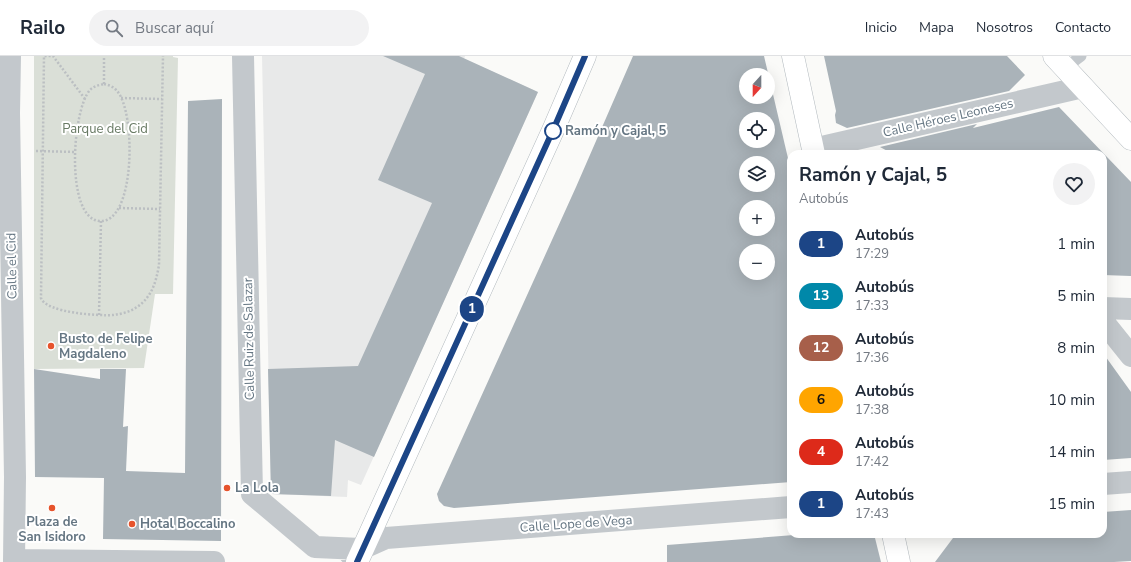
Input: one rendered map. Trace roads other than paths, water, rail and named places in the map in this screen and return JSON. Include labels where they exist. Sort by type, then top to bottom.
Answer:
[{"type":"main road","points":[[361,553],[554,128],[585,56]]},
{"type":"main road","points":[[793,56],[813,150]]},
{"type":"main road","points":[[1067,60],[1083,87],[1131,139]]},
{"type":"main road","points":[[894,538],[899,562]]},
{"type":"street","name":"Calle el Cid","points":[[10,56],[5,118],[10,151],[15,477],[14,561]]},
{"type":"street","name":"Calle Ruiz de Salazar","points":[[243,56],[252,494],[315,547],[361,553]]},
{"type":"street","name":"Calle Héroes Leoneses","points":[[821,150],[1083,87]]},
{"type":"street","points":[[1107,308],[1131,309]]},
{"type":"street","points":[[1107,326],[1131,356]]},
{"type":"street","points":[[1107,484],[1131,482]]},
{"type":"street","name":"Calle Lope de Vega","points":[[332,562],[361,553],[386,538],[787,507]]},
{"type":"street","points":[[14,561],[214,562]]},
{"type":"place","name":"Ramón y Cajal, 5","points":[[553,131]]},
{"type":"place","name":"Busto de Felipe Magdaleno","points":[[51,346]]},
{"type":"place","name":"La Lola","points":[[227,488]]},
{"type":"place","name":"Plaza de San Isidoro","points":[[52,508]]},
{"type":"place","name":"Hotal Boccalino","points":[[132,524]]},
{"type":"park label","name":"Parque del Cid","points":[[105,129]]}]
